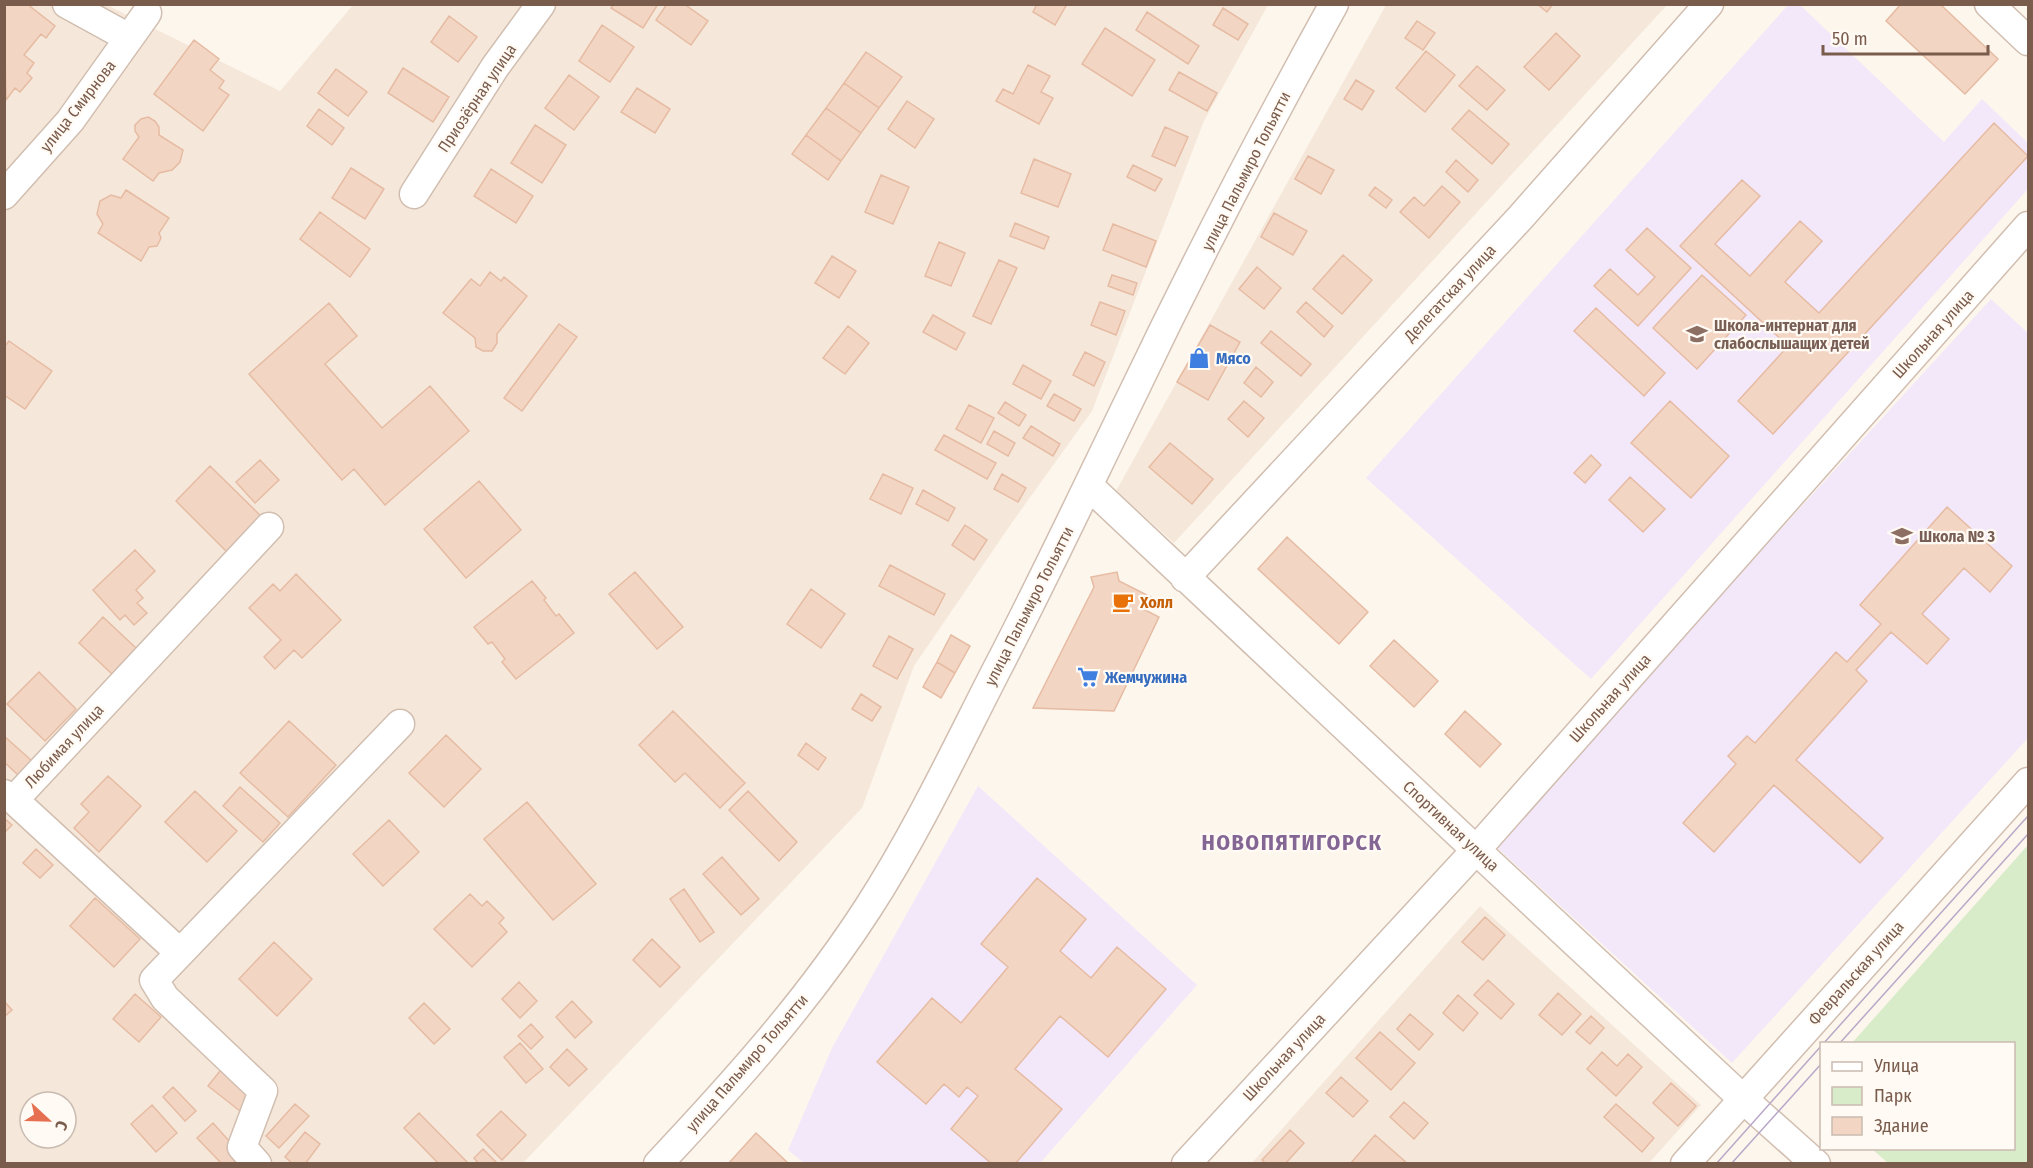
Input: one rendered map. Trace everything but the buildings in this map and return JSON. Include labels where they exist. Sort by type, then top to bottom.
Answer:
[{"type":"street","points":[[67,4],[129,38]]},
{"type":"street","name":"Приозёрная улица","points":[[414,194],[495,67],[542,4]]},
{"type":"street","name":"улица Пальмиро Тольятти","points":[[658,1164],[775,1035],[825,970],[869,907],[908,840],[974,715],[1265,132],[1334,4]]},
{"type":"street","name":"Делегатская улица","points":[[1185,578],[1520,218],[1709,4]]},
{"type":"street","points":[[1989,4],[2028,41]]},
{"type":"street","name":"улица Смирнова","points":[[4,195],[70,121],[147,14]]},
{"type":"street","name":"Школьная улица","points":[[1186,1164],[1476,850],[2028,226]]},
{"type":"street","name":"Спортивная улица","points":[[1089,486],[1476,850],[1816,1164]]},
{"type":"street","name":"Любимая улица","points":[[179,952],[9,797],[269,527]]},
{"type":"street","points":[[256,1164],[242,1147],[263,1091],[165,998],[154,980],[400,724]]},
{"type":"street","name":"Февральская улица","points":[[1684,1164],[2028,782]]},
{"type":"shaded area","points":[[5,5],[107,5],[280,91],[353,5],[1268,5],[1204,121],[1092,411],[914,666],[862,808],[523,1163],[5,1164]]},
{"type":"shaded area","points":[[1386,5],[1667,5],[1174,543],[1116,491]]},
{"type":"shaded area","name":"Школа-интернат для слабослышащих детей","points":[[1788,5],[1800,5],[1944,142],[1982,99],[2028,143],[2028,189],[1591,679],[1366,478]]},
{"type":"shaded area","name":"Школа № 3","points":[[1991,299],[2028,333],[2028,738],[1732,1063],[1493,844]]},
{"type":"shaded area","points":[[978,786],[1197,985],[1040,1163],[804,1163],[788,1150],[832,1048]]},
{"type":"shaded area","points":[[1480,906],[1701,1105],[1649,1163],[1251,1164]]},
{"type":"green space","points":[[2028,845],[2028,1163],[1888,1163],[1873,1150],[2015,1150],[2015,1042],[1853,1042]]},
{"type":"tram line","points":[[1825,1042],[2028,816]]},
{"type":"tram line","points":[[1841,1042],[2028,834]]},
{"type":"tram line","points":[[1716,1164],[1820,1047]]},
{"type":"tram line","points":[[1731,1164],[1820,1065]]},
{"type":"place","name":"Школа-интернат для слабослышащих детей","points":[[1697,334]]},
{"type":"place","name":"Мясо","points":[[1199,358]]},
{"type":"place","name":"Школа № 3","points":[[1902,536]]},
{"type":"place","name":"Холл","points":[[1123,602]]},
{"type":"place","name":"Жемчужина","points":[[1088,677]]},
{"type":"district","name":"НОВОПЯТИГОРСК","points":[[1292,842]]}]
